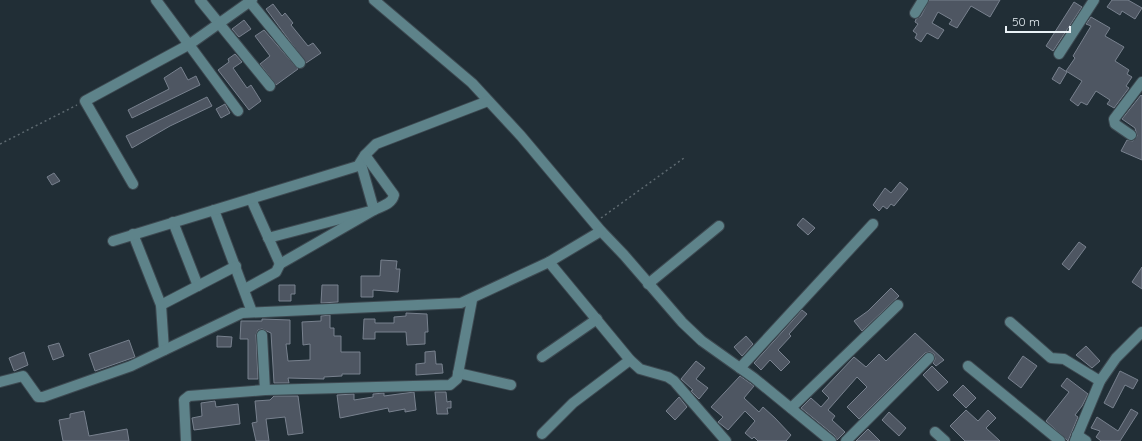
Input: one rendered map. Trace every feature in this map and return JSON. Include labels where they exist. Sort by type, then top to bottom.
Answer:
[{"type":"street","points":[[156,0],[190,44],[238,111]]},
{"type":"street","points":[[200,0],[270,86]]},
{"type":"street","points":[[374,0],[472,83],[526,141],[598,227],[682,322],[702,341],[740,368],[830,441]]},
{"type":"street","points":[[915,13],[923,0]]},
{"type":"street","points":[[1059,54],[1094,0]]},
{"type":"street","points":[[133,184],[85,101],[190,44],[251,1],[300,63]]},
{"type":"street","points":[[1131,135],[1115,124],[1114,120],[1142,82]]},
{"type":"street","points":[[113,241],[352,168],[363,159],[376,144],[488,101]]},
{"type":"street","points":[[244,288],[276,272],[280,264],[374,210],[389,203],[393,199],[394,195],[363,159]]},
{"type":"street","points":[[363,159],[374,210]]},
{"type":"street","points":[[251,199],[280,264]]},
{"type":"street","points":[[214,210],[252,312]]},
{"type":"street","points":[[268,238],[374,210]]},
{"type":"street","points":[[173,222],[198,286]]},
{"type":"street","points":[[740,368],[873,224]]},
{"type":"street","points":[[648,284],[719,226]]},
{"type":"street","points":[[0,382],[23,376],[38,397],[43,398],[131,366],[233,317],[252,312],[461,303],[472,300],[549,262],[598,227]]},
{"type":"street","points":[[133,234],[161,305],[164,350]]},
{"type":"street","points":[[549,262],[630,360],[640,369],[668,377],[674,381],[726,441]]},
{"type":"street","points":[[161,305],[236,266]]},
{"type":"street","points":[[186,441],[184,400],[186,397],[265,390],[445,386],[456,382],[472,300]]},
{"type":"street","points":[[791,408],[898,305]]},
{"type":"street","points":[[542,357],[597,319]]},
{"type":"street","points":[[1010,322],[1051,358],[1064,359],[1100,381]]},
{"type":"street","points":[[1080,439],[1100,381],[1116,358],[1142,332]]},
{"type":"street","points":[[262,335],[265,390]]},
{"type":"street","points":[[846,441],[929,358]]},
{"type":"street","points":[[542,434],[573,403],[630,360]]},
{"type":"street","points":[[968,366],[1060,441]]},
{"type":"street","points":[[458,373],[511,385]]},
{"type":"street","points":[[935,432],[945,441]]},
{"type":"path","points":[[0,144],[85,101]]},
{"type":"path","points":[[598,227],[684,158]]},
{"type":"building","points":[[929,0],[1000,0],[990,17],[971,6],[957,28],[949,24],[952,20],[938,12],[932,23],[944,30],[938,39],[927,33],[921,42],[915,38],[917,34],[913,31],[918,24],[915,22],[916,19],[921,16]]},
{"type":"building","points":[[1112,0],[1128,0],[1142,8],[1135,19],[1122,11],[1120,15],[1107,7]]},
{"type":"building","points":[[1074,2],[1082,7],[1053,51],[1046,46]]},
{"type":"building","points":[[273,4],[282,16],[285,13],[293,23],[291,25],[308,46],[313,43],[321,53],[306,63],[266,9]]},
{"type":"building","points":[[1091,17],[1110,28],[1105,36],[1124,47],[1115,61],[1129,70],[1127,74],[1132,77],[1126,86],[1129,88],[1114,108],[1107,104],[1110,100],[1096,91],[1087,105],[1081,102],[1078,106],[1070,100],[1082,81],[1066,71],[1075,58],[1073,56],[1091,26],[1086,24]]},
{"type":"building","points":[[244,20],[251,29],[239,37],[232,29]]},
{"type":"building","points":[[264,30],[298,69],[276,85],[260,64],[270,56],[255,36]]},
{"type":"building","points":[[235,54],[242,62],[233,68],[247,88],[251,85],[261,101],[249,110],[218,70],[229,62],[228,59]]},
{"type":"building","points":[[181,67],[188,80],[196,76],[200,85],[132,118],[128,110],[169,89],[164,78]]},
{"type":"building","points":[[1059,67],[1067,72],[1060,84],[1052,79]]},
{"type":"building","points":[[1141,95],[1142,160],[1121,151],[1127,140],[1133,141],[1137,136],[1135,128],[1122,119]]},
{"type":"building","points":[[207,97],[212,106],[170,126],[132,148],[126,136]]},
{"type":"building","points":[[225,104],[230,113],[221,118],[216,109]]},
{"type":"building","points":[[54,173],[60,181],[52,185],[47,177]]},
{"type":"building","points":[[900,182],[908,189],[894,206],[891,204],[887,209],[883,206],[879,211],[873,205],[885,188],[891,193]]},
{"type":"building","points":[[803,218],[815,228],[808,235],[797,225]]},
{"type":"building","points":[[1079,242],[1086,247],[1069,270],[1062,264]]},
{"type":"building","points":[[381,260],[397,261],[396,269],[400,269],[398,292],[373,290],[373,297],[361,297],[361,276],[380,276]]},
{"type":"building","points":[[1142,267],[1142,289],[1132,282]]},
{"type":"building","points":[[279,285],[295,285],[295,294],[291,294],[291,301],[279,301]]},
{"type":"building","points":[[322,285],[338,285],[338,302],[321,303]]},
{"type":"building","points":[[891,288],[899,296],[862,331],[854,321],[868,311]]},
{"type":"building","points":[[802,310],[807,314],[789,334],[791,336],[778,350],[790,362],[781,371],[770,360],[761,370],[754,363]]},
{"type":"building","points":[[406,313],[427,314],[428,332],[425,332],[425,344],[407,345],[406,332],[375,332],[375,339],[363,339],[364,319],[375,319],[375,323],[394,323],[394,317],[406,316]]},
{"type":"building","points":[[330,315],[330,328],[334,328],[334,336],[341,336],[341,352],[360,352],[360,374],[342,374],[342,376],[324,377],[324,379],[288,378],[289,383],[274,383],[271,333],[262,329],[258,330],[256,335],[258,379],[248,379],[248,339],[240,339],[241,321],[262,321],[262,319],[290,320],[290,344],[286,344],[288,361],[310,360],[310,344],[303,345],[302,322],[321,321],[321,316]]},
{"type":"building","points":[[915,333],[944,360],[936,366],[933,363],[935,359],[934,354],[930,352],[925,353],[859,419],[847,407],[867,387],[857,377],[828,410],[835,416],[832,420],[845,432],[837,440],[835,436],[801,408],[811,398],[821,407],[829,398],[822,391],[854,357],[866,367],[879,354],[886,361]]},
{"type":"building","points":[[217,336],[232,337],[231,347],[217,347]]},
{"type":"building","points":[[746,336],[753,344],[742,356],[734,347]]},
{"type":"building","points":[[129,340],[135,357],[95,371],[89,354]]},
{"type":"building","points":[[59,343],[64,356],[53,360],[48,346]]},
{"type":"building","points":[[1086,346],[1100,361],[1092,368],[1076,355]]},
{"type":"building","points":[[435,351],[436,364],[442,364],[443,373],[416,375],[416,364],[425,363],[425,352]]},
{"type":"building","points":[[24,352],[28,365],[14,371],[9,358]]},
{"type":"building","points":[[1023,356],[1037,366],[1021,388],[1008,378]]},
{"type":"building","points":[[696,361],[705,368],[696,379],[708,388],[699,399],[691,391],[693,390],[681,379]]},
{"type":"building","points":[[932,366],[948,382],[938,391],[923,375]]},
{"type":"building","points":[[1120,371],[1138,380],[1133,389],[1125,385],[1113,408],[1104,403]]},
{"type":"building","points":[[740,376],[754,386],[744,398],[759,412],[763,407],[775,418],[791,435],[786,441],[758,441],[754,437],[752,439],[745,433],[755,421],[745,411],[728,430],[718,422],[723,417],[711,407]]},
{"type":"building","points":[[1067,378],[1088,394],[1082,406],[1075,415],[1078,417],[1068,441],[1046,421],[1069,392],[1061,386]]},
{"type":"building","points":[[963,385],[976,398],[966,408],[953,395]]},
{"type":"building","points":[[414,392],[416,410],[405,412],[405,409],[389,412],[388,408],[340,418],[337,395],[354,394],[354,400],[373,397],[373,394],[384,393],[384,396]]},
{"type":"building","points":[[435,392],[446,392],[447,402],[451,401],[451,408],[447,408],[448,414],[437,414]]},
{"type":"building","points":[[274,396],[298,396],[303,433],[288,435],[285,417],[266,419],[269,441],[256,441],[252,423],[257,422],[255,401],[270,400]]},
{"type":"building","points":[[679,397],[687,407],[675,420],[666,411]]},
{"type":"building","points":[[215,401],[216,407],[238,404],[240,424],[194,430],[192,418],[202,416],[201,403]]},
{"type":"building","points":[[1131,409],[1138,413],[1120,441],[1101,441],[1096,437],[1100,431],[1091,428],[1097,417],[1118,431]]},
{"type":"building","points":[[966,410],[978,421],[988,410],[996,418],[986,428],[1000,441],[965,441],[950,426]]},
{"type":"building","points":[[84,411],[89,436],[127,429],[129,441],[63,441],[59,420],[70,418],[70,414]]},
{"type":"building","points":[[889,412],[906,428],[899,436],[882,420]]},
{"type":"building","points":[[868,429],[880,441],[856,441]]}]
